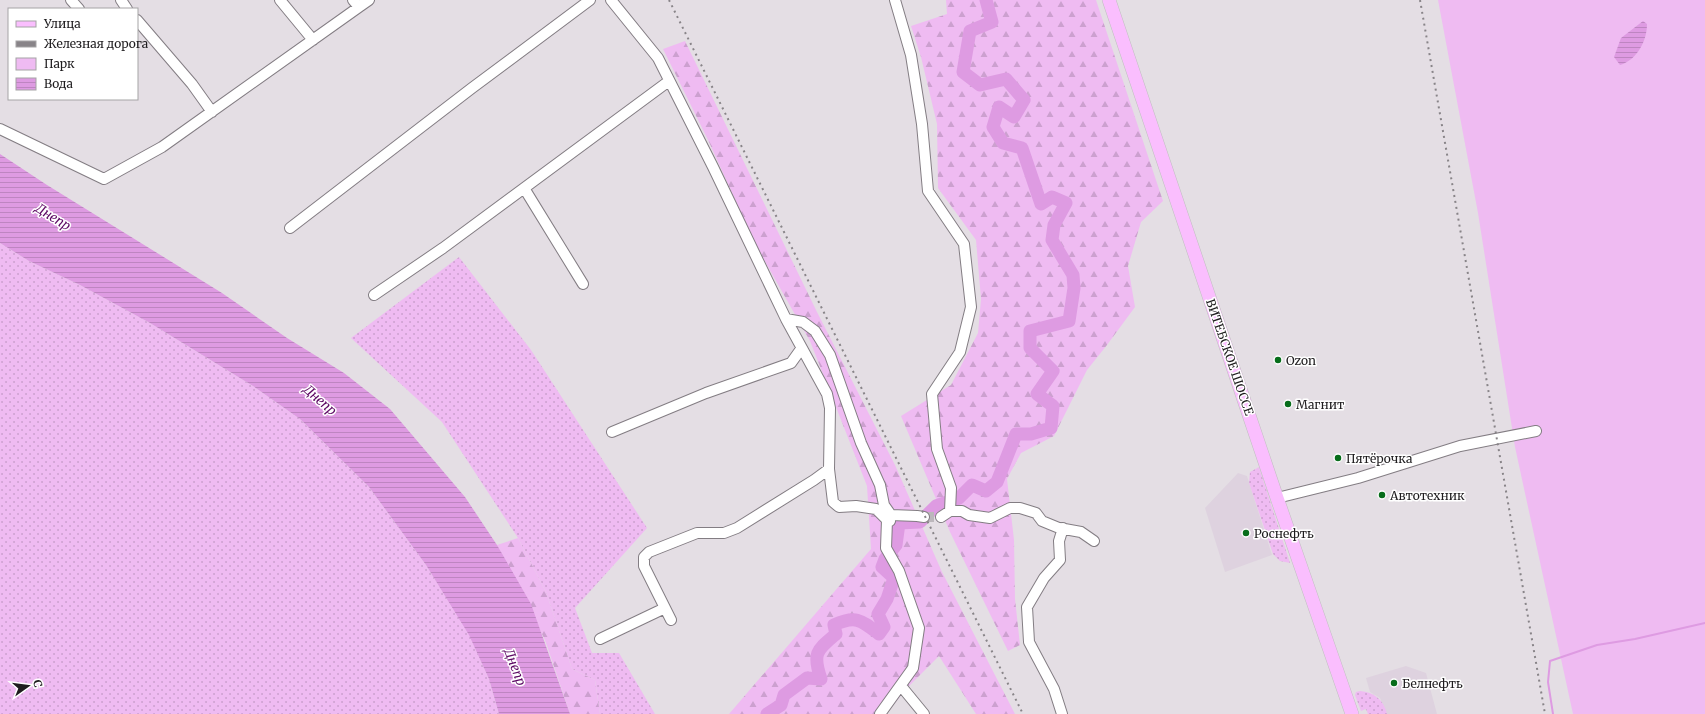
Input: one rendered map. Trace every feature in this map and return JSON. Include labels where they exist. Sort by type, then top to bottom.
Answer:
[{"type":"main road","name":"ВИТЕБСКОЕ ШОССЕ","points":[[1109,0],[1277,498],[1352,714]]},
{"type":"street","points":[[72,0],[78,8]]},
{"type":"street","points":[[280,0],[313,40]]},
{"type":"street","points":[[0,129],[104,178],[162,147],[313,40],[356,4],[369,0]]},
{"type":"street","points":[[290,228],[472,88],[590,0]]},
{"type":"street","points":[[611,0],[658,58],[713,167],[801,349],[827,394],[830,408],[829,469],[833,502],[839,507],[856,506],[876,509],[887,520],[895,521],[904,516]]},
{"type":"street","points":[[895,0],[911,55],[922,124],[928,191],[964,244],[971,307],[960,352],[932,394],[937,449],[951,488],[950,511]]},
{"type":"street","points":[[138,21],[183,73],[212,112]]},
{"type":"street","points":[[374,295],[443,248],[669,81]]},
{"type":"street","points":[[524,188],[583,284]]},
{"type":"street","points":[[786,319],[803,322],[815,331],[830,355],[862,443],[880,485],[884,505],[891,516],[924,517]]},
{"type":"street","points":[[612,432],[706,393],[791,363],[801,349]]},
{"type":"street","points":[[1277,498],[1358,478],[1460,446],[1536,431]]},
{"type":"street","points":[[671,620],[644,566],[644,557],[649,552],[697,533],[724,533],[737,528],[829,469]]},
{"type":"street","points":[[941,517],[950,511],[962,511],[969,515],[990,518],[1010,508],[1020,508],[1036,513],[1042,522],[1081,532],[1094,540]]},
{"type":"street","points":[[880,714],[913,668],[919,628],[899,571],[886,548],[887,520]]},
{"type":"street","points":[[1062,714],[1054,689],[1030,642],[1027,607],[1044,578],[1060,560],[1059,541],[1063,528]]},
{"type":"street","points":[[600,639],[665,608]]},
{"type":"street","points":[[901,686],[924,714]]},
{"type":"shaded area","points":[[1238,473],[1247,476],[1272,555],[1225,572],[1205,508]]},
{"type":"shaded area","points":[[1406,666],[1426,673],[1437,714],[1387,714],[1380,698],[1370,692],[1366,678]]},
{"type":"green space","points":[[946,0],[1096,0],[1163,201],[1141,222],[1128,266],[1135,307],[1087,370],[1054,436],[1021,453],[1007,479],[1014,540],[1015,599],[1020,645],[1008,651],[950,532],[901,416],[951,385],[978,333],[981,299],[976,240],[938,188],[937,124],[921,57],[911,26],[947,14]]},
{"type":"green space","points":[[1438,0],[1705,0],[1705,714],[1573,714],[1515,447],[1478,213]]},
{"type":"green space","points":[[685,41],[817,312],[895,465],[942,572],[1015,714],[976,714],[939,656],[907,688],[886,714],[729,714],[871,549],[867,486],[810,341],[755,244],[709,142],[663,49]]},
{"type":"green space","points":[[0,243],[29,261],[80,285],[150,323],[253,386],[300,419],[369,487],[426,565],[469,634],[489,679],[499,714],[0,714]]},
{"type":"green space","points":[[459,257],[531,350],[647,528],[575,608],[592,653],[619,653],[655,714],[600,714],[595,680],[572,669],[546,592],[518,538],[442,422],[351,338]]},
{"type":"green space","points":[[1259,467],[1290,563],[1280,561],[1273,554],[1249,483],[1250,472]]},
{"type":"green space","points":[[518,538],[546,592],[572,669],[595,680],[600,714],[570,714],[545,640],[497,545]]},
{"type":"green space","points":[[1360,691],[1370,693],[1378,698],[1386,709],[1387,714],[1368,714],[1366,709],[1361,711],[1355,695],[1356,692]]},
{"type":"water","points":[[1643,21],[1647,24],[1647,30],[1640,49],[1631,59],[1620,65],[1614,57],[1621,38]]},
{"type":"water","name":"Днепр","points":[[0,154],[47,185],[222,293],[287,338],[344,373],[390,409],[465,497],[497,545],[531,604],[570,714],[499,714],[489,679],[469,635],[426,565],[369,487],[300,419],[253,386],[150,323],[80,285],[29,261],[0,243]]},
{"type":"waterway","points":[[767,714],[781,705],[784,695],[807,678],[821,679],[817,663],[818,653],[824,644],[836,634],[834,625],[848,620],[858,620],[879,634],[884,627],[878,614],[887,599],[894,578],[882,567],[885,559],[896,545],[899,523],[920,522],[936,506],[959,498],[972,485],[986,491],[997,482],[1016,434],[1031,434],[1051,428],[1053,406],[1037,394],[1053,371],[1030,348],[1030,331],[1069,321],[1074,288],[1073,275],[1052,240],[1054,225],[1066,203],[1052,197],[1041,204],[1022,148],[1003,143],[993,127],[999,107],[1014,117],[1024,100],[1006,79],[980,85],[963,72],[970,31],[992,22],[986,0]]},
{"type":"waterway","points":[[1553,714],[1548,682],[1550,661],[1597,645],[1635,639],[1705,623]]},
{"type":"tunnel","points":[[924,517],[941,517]]},
{"type":"railway","points":[[669,0],[1023,714]]},
{"type":"railway","points":[[1420,0],[1545,714]]},
{"type":"place","name":"Ozon","points":[[1278,360]]},
{"type":"place","name":"Магнит","points":[[1288,404]]},
{"type":"place","name":"Пятёрочка","points":[[1338,458]]},
{"type":"place","name":"Автотехник","points":[[1382,495]]},
{"type":"place","name":"Роснефть","points":[[1246,533]]},
{"type":"place","name":"Белнефть","points":[[1394,683]]}]
